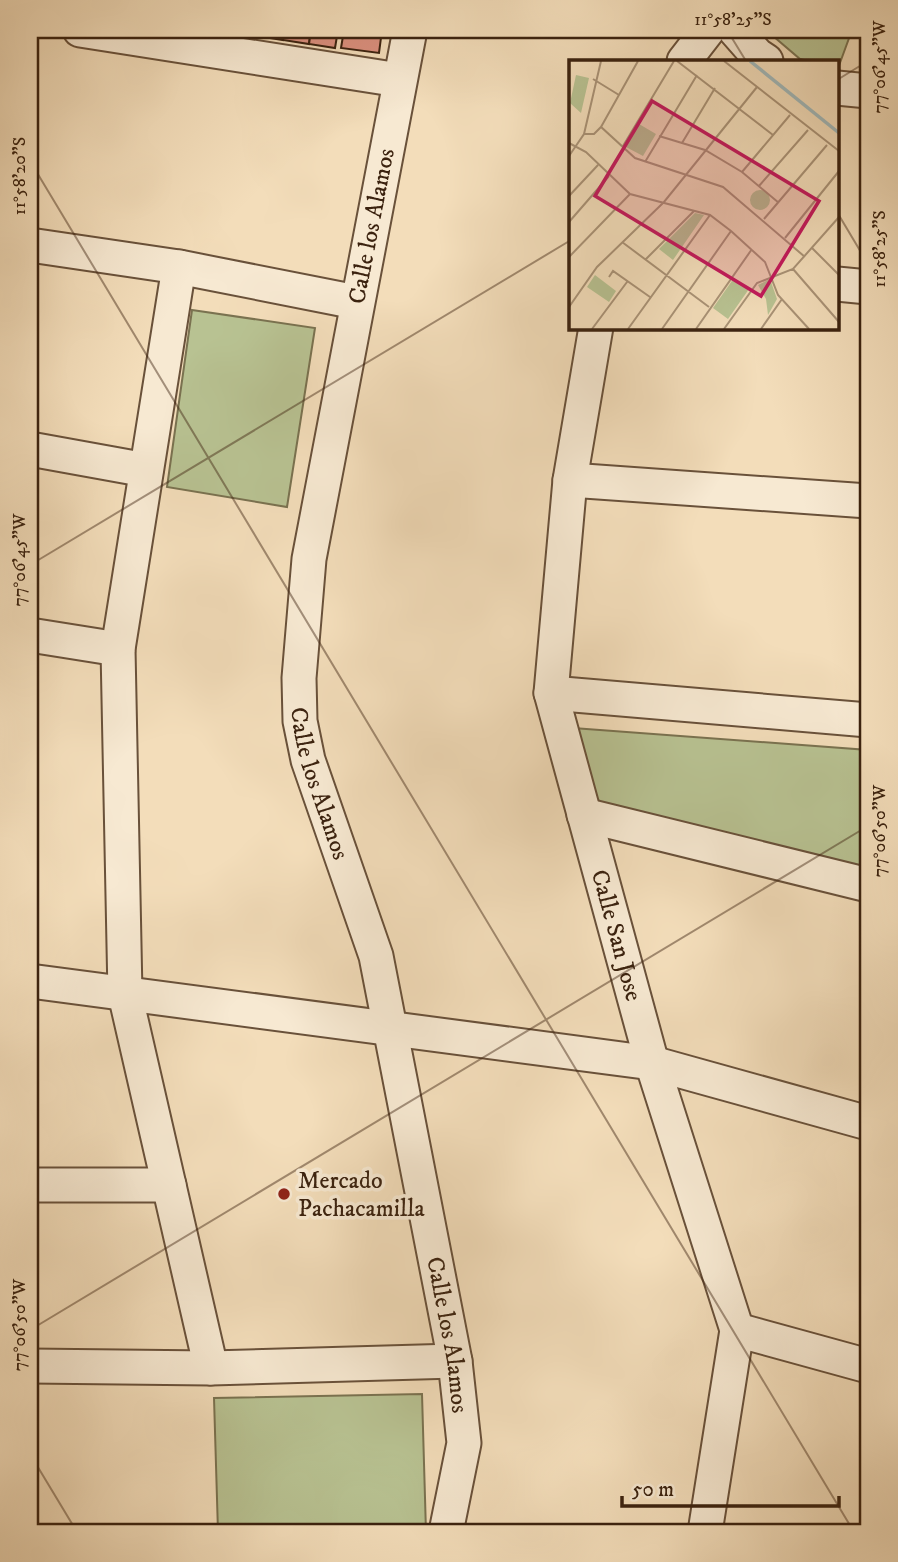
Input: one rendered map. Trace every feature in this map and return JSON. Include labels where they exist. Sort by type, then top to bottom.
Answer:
[{"type":"street","points":[[80,30],[400,80]]},
{"type":"street","name":"Calle los Alamos","points":[[410,30],[309,559],[299,678],[300,721],[308,760],[376,956],[455,1361],[464,1443],[446,1532]]},
{"type":"street","points":[[685,60],[708,30]]},
{"type":"street","points":[[735,30],[764,60]]},
{"type":"street","points":[[838,88],[868,90]]},
{"type":"street","points":[[30,244],[178,267],[356,302]]},
{"type":"street","points":[[178,267],[118,649],[125,994],[211,1368]]},
{"type":"street","points":[[838,284],[868,286]]},
{"type":"street","name":"Calle San Jose","points":[[596,329],[570,480],[551,693],[652,1063],[737,1330],[705,1532]]},
{"type":"street","points":[[30,449],[146,470]]},
{"type":"street","points":[[570,480],[868,501]]},
{"type":"street","points":[[30,635],[118,649]]},
{"type":"street","points":[[551,693],[868,720]]},
{"type":"street","points":[[584,815],[868,885]]},
{"type":"street","points":[[30,981],[652,1063],[868,1123]]},
{"type":"street","points":[[30,1185],[169,1185]]},
{"type":"street","points":[[737,1330],[868,1366]]},
{"type":"street","points":[[30,1366],[211,1368],[455,1361]]},
{"type":"green space","points":[[766,30],[852,30],[838,68],[838,60],[800,59]]},
{"type":"green space","points":[[192,310],[315,328],[287,507],[167,487]]},
{"type":"green space","points":[[573,728],[868,750],[868,870],[593,800]]},
{"type":"green space","points":[[422,1394],[426,1532],[218,1532],[214,1398]]},
{"type":"building","points":[[232,30],[258,30],[257,36],[244,33],[242,43],[230,41]]},
{"type":"building","points":[[258,30],[285,30],[283,40],[257,36]]},
{"type":"building","points":[[285,30],[311,30],[309,44],[283,40]]},
{"type":"building","points":[[311,30],[338,30],[335,48],[309,44]]},
{"type":"building","points":[[344,30],[382,30],[379,53],[341,48]]},
{"type":"place","name":"Mercado Pachacamilla","points":[[284,1194]]}]
